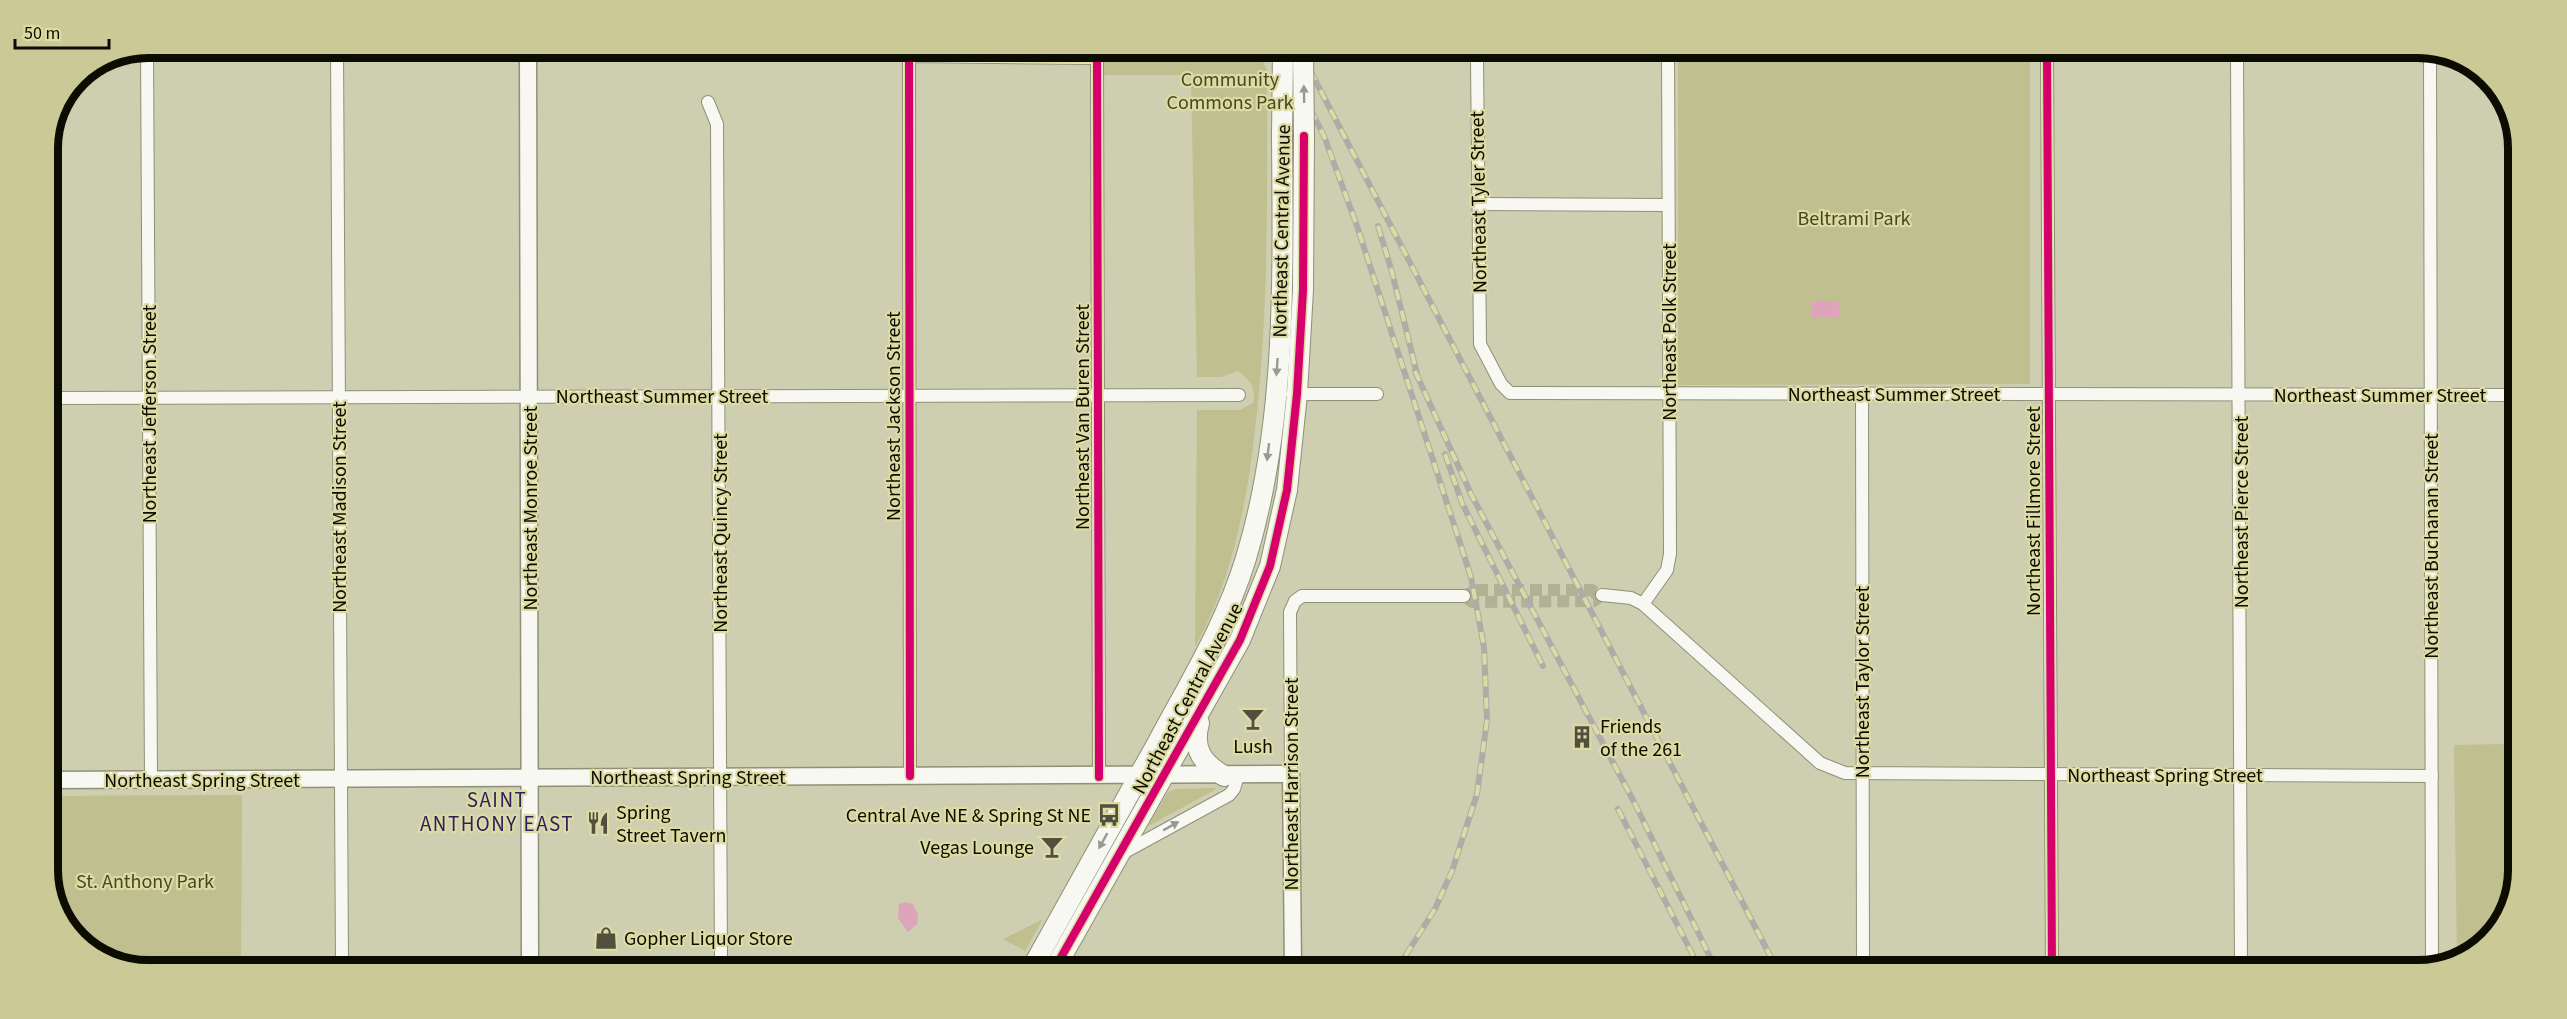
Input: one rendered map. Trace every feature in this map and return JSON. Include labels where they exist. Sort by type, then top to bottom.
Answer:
[{"type":"main road","name":"Northeast Central Avenue","points":[[1036,960],[1207,652],[1239,578],[1263,490],[1276,394],[1282,289],[1283,59]]},
{"type":"main road","name":"Northeast Central Avenue","points":[[1060,960],[1165,777],[1240,640],[1270,566],[1287,490],[1297,394],[1303,290],[1303,59]]},
{"type":"main road","points":[[1205,705],[1198,725],[1196,748],[1211,768],[1231,776]]},
{"type":"street","name":"Northeast Jefferson Street","points":[[147,59],[151,780]]},
{"type":"street","name":"Northeast Madison Street","points":[[337,59],[342,960]]},
{"type":"street","name":"Northeast Monroe Street","points":[[528,59],[530,960]]},
{"type":"street","name":"Northeast Jackson Street","points":[[909,59],[909,776]]},
{"type":"street","name":"Northeast Van Buren Street","points":[[1097,59],[1099,777]]},
{"type":"street","name":"Northeast Polk Street","points":[[1643,604],[1667,570],[1670,554],[1668,59]]},
{"type":"street","name":"Northeast Fillmore Street","points":[[2047,59],[2052,960]]},
{"type":"street","name":"Northeast Pierce Street","points":[[2237,59],[2241,960]]},
{"type":"street","name":"Northeast Buchanan Street","points":[[2430,59],[2432,959]]},
{"type":"street","name":"Northeast Tyler Street","points":[[1476,60],[1479,344]]},
{"type":"street","name":"Northeast Quincy Street","points":[[708,102],[717,124],[721,960]]},
{"type":"street","points":[[1478,204],[1668,205]]},
{"type":"street","name":"Northeast Summer Street","points":[[1479,344],[1501,384],[1510,393],[2508,395]]},
{"type":"street","name":"Northeast Taylor Street","points":[[1862,393],[1863,960]]},
{"type":"street","points":[[1276,394],[1377,394]]},
{"type":"street","name":"Northeast Summer Street","points":[[58,399],[1239,395]]},
{"type":"street","name":"Northeast Spring Street","points":[[1602,595],[1631,598],[1643,604],[1820,763],[1845,773],[2432,776]]},
{"type":"street","name":"Northeast Harrison Street","points":[[1293,960],[1290,612],[1294,601],[1302,596],[1464,596]]},
{"type":"street","name":"Northeast Spring Street","points":[[59,780],[1165,777],[1291,774]]},
{"type":"street","points":[[1120,854],[1229,795],[1234,789],[1231,776]]},
{"type":"green space","name":"Community Commons Park","points":[[1100,59],[1261,59],[1267,70],[1266,278],[1262,361],[1255,433],[1239,528],[1231,559],[1209,619],[1195,647],[1197,410],[1240,410],[1253,403],[1254,392],[1249,381],[1238,371],[1221,377],[1197,377],[1191,75],[1100,75]]},
{"type":"green space","name":"Beltrami Park","points":[[1678,59],[2030,59],[2030,384],[1678,385]]},
{"type":"green space","points":[[2508,730],[2508,882],[2504,899],[2490,925],[2478,938],[2457,952],[2454,745],[2507,744]]},
{"type":"green space","points":[[1216,788],[1148,826],[1168,792],[1176,789]]},
{"type":"green space","name":"St. Anthony Park","points":[[242,795],[241,960],[131,959],[109,951],[85,934],[65,905],[60,888],[59,796]]},
{"type":"green space","points":[[1043,919],[1025,951],[1003,939]]},
{"type":"shaded area","points":[[1811,302],[1839,302],[1839,318],[1811,318]]},
{"type":"shaded area","points":[[905,902],[913,904],[918,915],[917,924],[908,932],[898,918],[899,904]]},
{"type":"tunnel","points":[[1476,590],[1592,590],[1602,595],[1594,601],[1472,602],[1464,596],[1476,590]]},
{"type":"railway","points":[[1285,59],[1324,136],[1357,226],[1471,577],[1484,647],[1487,720],[1477,794],[1452,871],[1435,909],[1403,960]]},
{"type":"railway","points":[[1304,59],[1772,960]]},
{"type":"railway","points":[[1378,226],[1392,272],[1418,378]]},
{"type":"railway","points":[[1415,371],[1471,494],[1634,802],[1712,960]]},
{"type":"railway","points":[[1445,454],[1462,503],[1543,666]]},
{"type":"railway","points":[[1618,809],[1695,960]]},
{"type":"cycle path","points":[[909,59],[910,776]]},
{"type":"cycle path","points":[[1097,59],[1099,777]]},
{"type":"cycle path","points":[[2047,59],[2052,960]]},
{"type":"cycle path","points":[[1060,960],[1240,640],[1270,566],[1287,490],[1297,394],[1303,290],[1304,136]]},
{"type":"place","name":"Lush","points":[[1253,719]]},
{"type":"place","name":"Friends of the 261","points":[[1582,737]]},
{"type":"place","name":"Central Ave NE & Spring St NE","points":[[1109,815]]},
{"type":"place","name":"Spring Street Tavern","points":[[598,823]]},
{"type":"place","name":"Vegas Lounge","points":[[1052,847]]},
{"type":"place","name":"Gopher Liquor Store","points":[[606,938]]},
{"type":"district","name":"SAINT ANTHONY EAST","points":[[497,812]]}]
